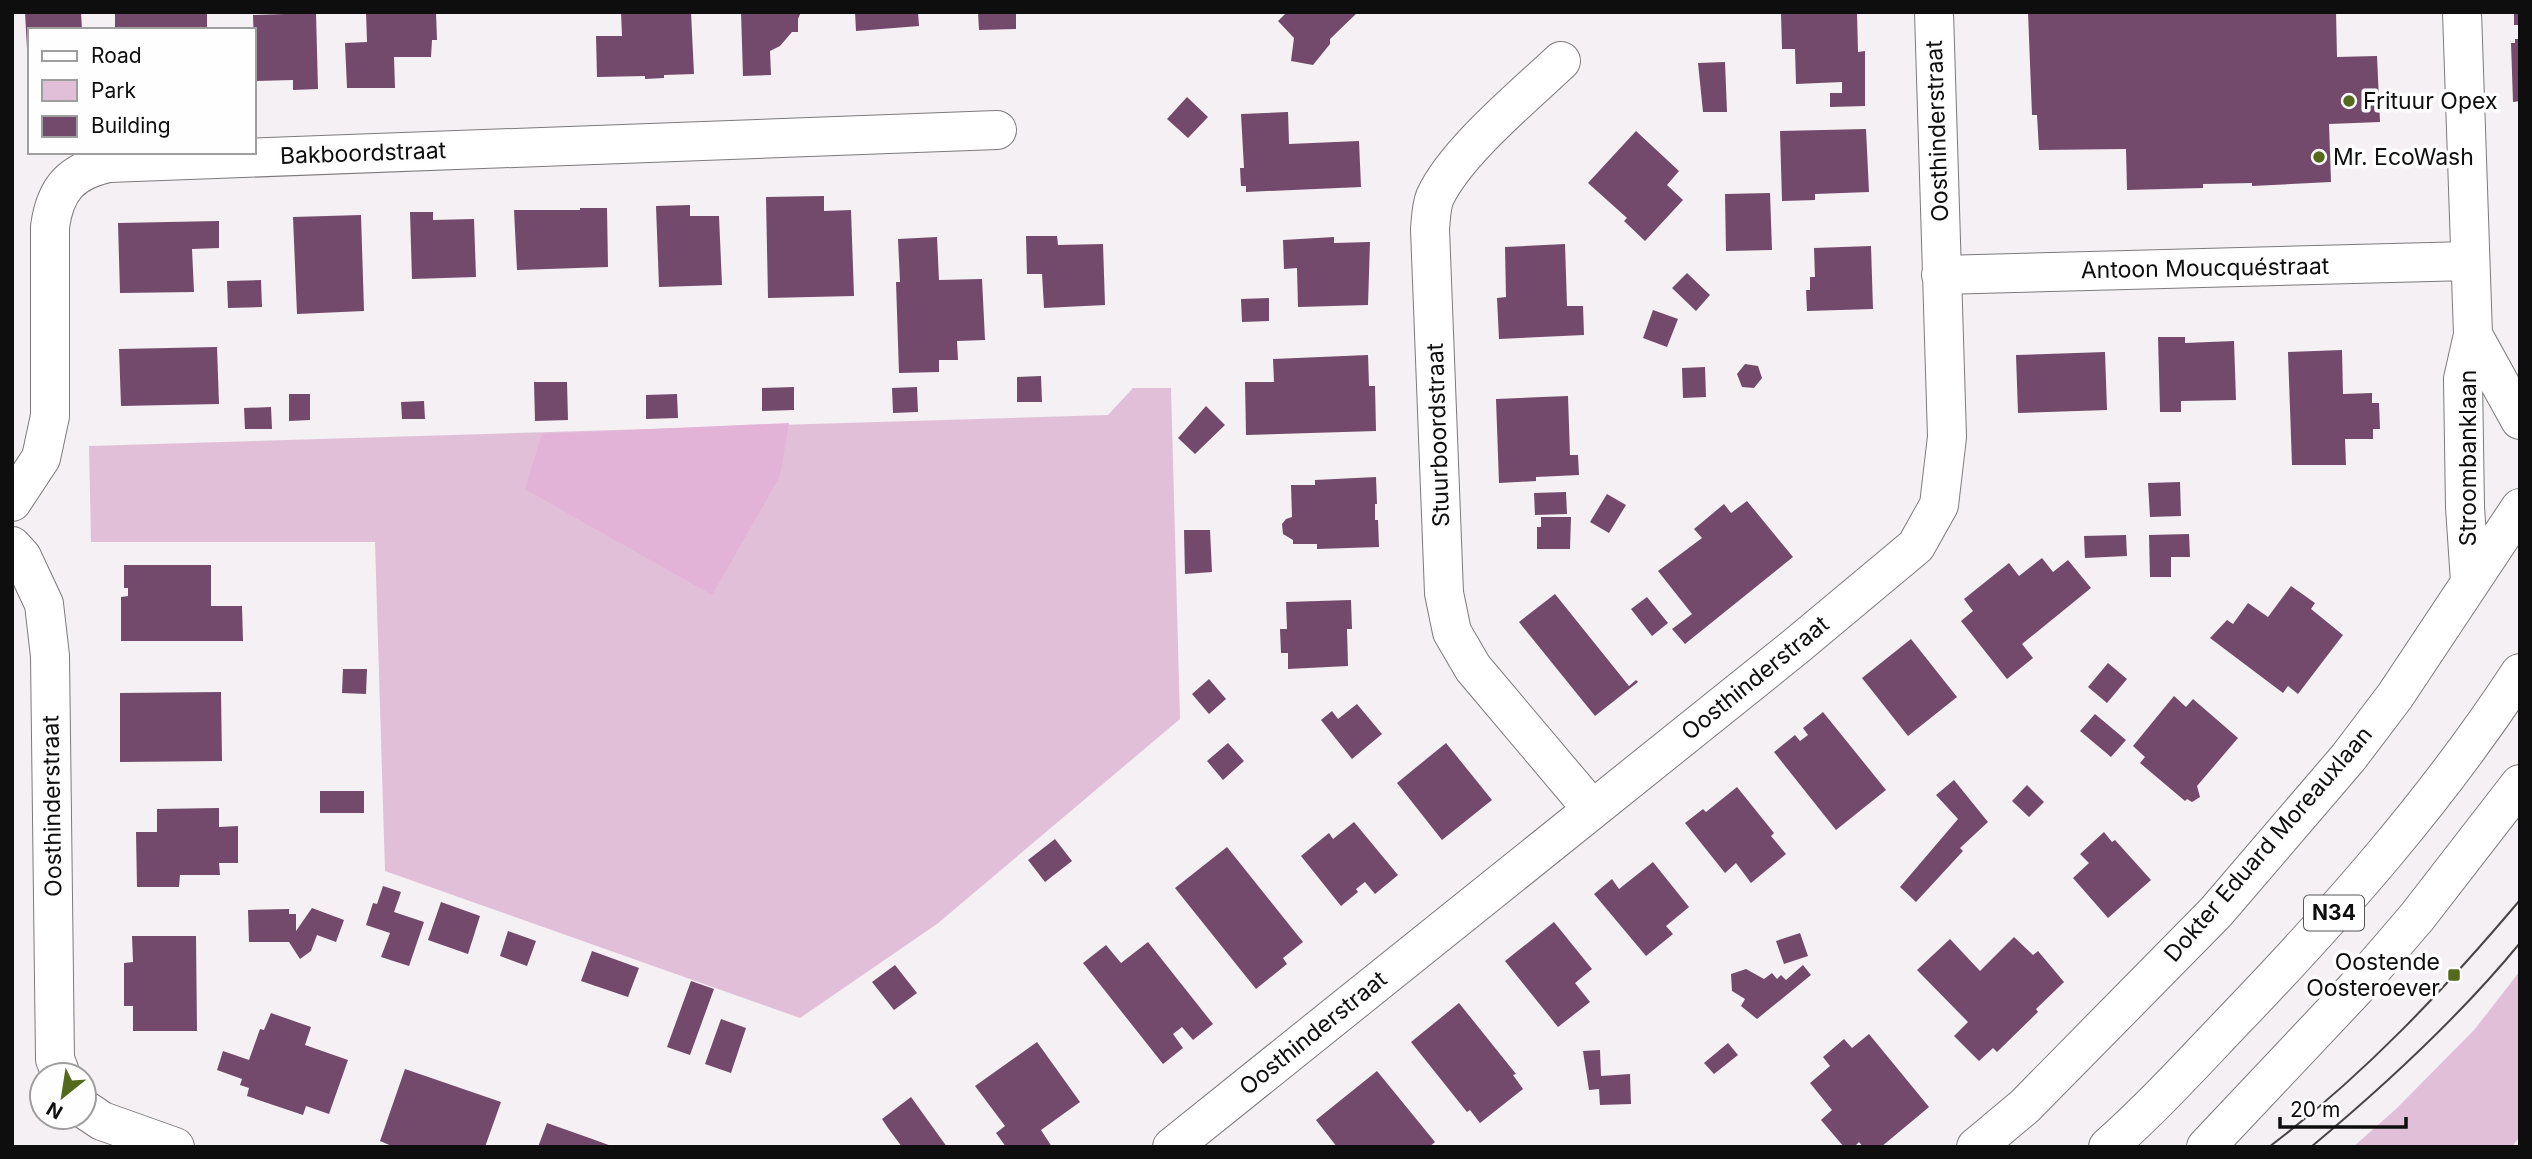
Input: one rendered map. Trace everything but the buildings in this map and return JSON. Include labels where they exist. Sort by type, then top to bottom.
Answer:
[{"type":"street","name":"Oosthinderstraat","points":[[1172,1147],[1795,647],[1916,546],[1939,505],[1947,438],[1934,12]]},
{"type":"street","name":"Stroombanklaan","points":[[2462,12],[2473,335],[2463,379],[2465,507],[2470,582]]},
{"type":"street","name":"Stuurboordstraat","points":[[1561,61],[1496,123],[1446,176],[1433,201],[1430,229],[1444,593],[1452,632],[1473,668],[1592,809]]},
{"type":"street","name":"Bakboordstraat","points":[[12,502],[41,458],[50,416],[52,208],[60,191],[74,177],[90,167],[109,163],[997,130]]},
{"type":"street","name":"Antoon Moucquéstraat","points":[[1941,275],[2469,261]]},
{"type":"street","name":"Stroombanklaan","points":[[2473,335],[2520,420]]},
{"type":"street","name":"Dokter Eduard Moreauxlaan","points":[[1976,1147],[2025,1105],[2216,912],[2348,758],[2395,696],[2520,508]]},
{"type":"street","name":"Oosthinderstraat","points":[[12,546],[22,557],[44,604],[50,656],[56,1061]]},
{"type":"street","name":"N34","points":[[2108,1147],[2170,1090],[2317,933],[2459,759],[2520,673]]},
{"type":"street","name":"N34","points":[[2206,1147],[2357,988],[2417,917],[2520,784]]},
{"type":"street","points":[[98,1118],[175,1147]]},
{"type":"green space","points":[[1133,388],[1171,388],[1180,719],[937,924],[800,1018],[385,871],[375,542],[91,542],[89,446],[1108,415]]},
{"type":"green space","points":[[2520,971],[2520,1136],[2512,1147],[2353,1147],[2396,1109],[2475,1029]]},
{"type":"shaded area","points":[[789,423],[780,476],[712,595],[525,489],[542,434]]},
{"type":"tram line","points":[[2269,1147],[2304,1120],[2401,1031],[2462,967],[2520,900]]},
{"type":"tram line","points":[[2311,1147],[2420,1050],[2520,943]]},
{"type":"place","name":"Frituur Opex","points":[[2349,101]]},
{"type":"place","name":"Mr. EcoWash","points":[[2319,157]]},
{"type":"place","name":"Oostende Oosteroever","points":[[2454,975]]}]
